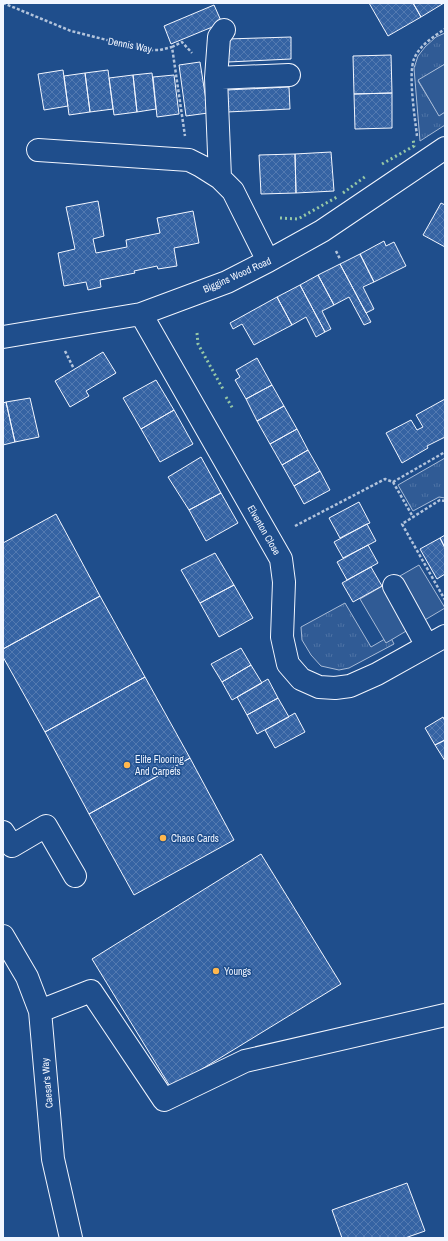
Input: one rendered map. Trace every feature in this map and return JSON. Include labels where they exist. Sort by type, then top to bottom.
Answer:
[{"type":"street","points":[[220,178],[216,78],[219,37],[224,30]]},
{"type":"street","points":[[216,78],[289,75]]},
{"type":"street","name":"Biggins Wood Road","points":[[3,337],[141,314],[227,282],[322,231],[445,148]]},
{"type":"street","points":[[38,150],[189,160],[220,178],[233,191],[268,261]]},
{"type":"street","name":"Elventon Close","points":[[141,314],[281,559],[284,582],[282,637],[288,664],[301,679],[319,687],[335,688],[350,686],[377,674],[436,641],[394,586]]},
{"type":"street","points":[[3,832],[12,846],[46,826],[75,876]]},
{"type":"street","name":"Caesar's Way","points":[[3,936],[27,977],[40,1011],[53,1159],[71,1238]]},
{"type":"street","points":[[40,1011],[91,991],[164,1100],[245,1061],[445,1015]]},
{"type":"path","name":"Dennis Way","points":[[3,3],[72,31],[147,50],[160,50],[172,47],[189,160]]},
{"type":"path","points":[[417,142],[412,76],[414,59],[420,49],[435,35],[445,29]]},
{"type":"path","points":[[63,349],[74,369]]},
{"type":"path","points":[[393,482],[445,452]]},
{"type":"path","points":[[296,526],[386,479],[393,482],[413,517]]},
{"type":"path","points":[[445,501],[440,500],[402,524],[445,600]]},
{"type":"green space","points":[[445,33],[445,64],[418,81],[439,115],[445,112],[445,125],[420,141],[414,68],[418,56],[425,47],[436,37]]},
{"type":"green space","points":[[445,458],[445,498],[439,497],[413,511],[398,485]]},
{"type":"green space","points":[[345,603],[371,647],[390,636],[394,644],[349,668],[339,670],[321,666],[311,655],[302,640],[301,627]]},
{"type":"shaded area","points":[[445,64],[445,112],[439,116],[418,80]]},
{"type":"shaded area","points":[[419,565],[445,608],[386,643],[360,599]]},
{"type":"building","points":[[369,3],[413,3],[421,17],[388,36]]},
{"type":"building","points":[[413,3],[444,3],[421,17]]},
{"type":"building","points":[[214,5],[222,23],[171,44],[164,26]]},
{"type":"building","points":[[291,37],[291,59],[228,62],[227,39]]},
{"type":"building","points":[[391,55],[392,93],[354,94],[353,56]]},
{"type":"building","points":[[200,62],[208,113],[186,116],[179,65]]},
{"type":"building","points":[[63,70],[68,106],[44,110],[38,74]]},
{"type":"building","points":[[108,70],[113,109],[90,112],[85,73]]},
{"type":"building","points":[[85,73],[90,112],[69,115],[64,76]]},
{"type":"building","points":[[152,73],[156,109],[137,112],[133,75]]},
{"type":"building","points":[[133,75],[137,112],[114,115],[109,78]]},
{"type":"building","points":[[174,75],[179,114],[157,117],[153,77]]},
{"type":"building","points":[[289,87],[290,109],[227,112],[226,90]]},
{"type":"building","points":[[392,93],[392,128],[355,129],[354,94]]},
{"type":"building","points":[[331,152],[334,191],[296,193],[295,154]]},
{"type":"building","points":[[295,154],[296,193],[261,194],[259,155]]},
{"type":"building","points":[[98,201],[104,236],[93,239],[96,253],[127,247],[126,240],[160,233],[157,218],[193,211],[199,243],[174,248],[177,266],[158,269],[157,266],[134,271],[135,273],[100,280],[101,287],[88,290],[86,282],[64,286],[58,253],[75,249],[66,207]]},
{"type":"building","points":[[441,203],[445,205],[445,247],[423,235]]},
{"type":"building","points":[[384,241],[386,246],[394,242],[406,266],[374,282],[360,254]]},
{"type":"building","points":[[360,254],[374,282],[363,287],[374,309],[366,313],[340,264]]},
{"type":"building","points":[[340,264],[371,322],[364,325],[349,297],[334,305],[318,275]]},
{"type":"building","points":[[318,275],[334,305],[322,311],[331,329],[325,332],[300,285]]},
{"type":"building","points":[[300,285],[325,332],[316,337],[306,317],[292,325],[277,297]]},
{"type":"building","points":[[277,297],[292,325],[254,345],[242,324],[233,329],[230,323]]},
{"type":"building","points":[[103,352],[116,373],[86,391],[89,396],[70,407],[55,381]]},
{"type":"building","points":[[257,358],[272,385],[246,399],[235,380],[240,377],[236,370]]},
{"type":"building","points":[[156,380],[174,410],[141,429],[123,398]]},
{"type":"building","points":[[272,385],[284,406],[257,421],[246,399]]},
{"type":"building","points":[[30,398],[39,437],[15,442],[6,402]]},
{"type":"building","points":[[445,399],[445,437],[427,446],[428,448],[402,463],[386,433],[411,420],[417,430],[423,427],[416,415]]},
{"type":"building","points":[[6,402],[15,442],[3,445],[3,403]]},
{"type":"building","points":[[284,406],[297,429],[270,444],[257,421]]},
{"type":"building","points":[[174,410],[193,444],[160,462],[141,429]]},
{"type":"building","points":[[297,429],[308,450],[282,465],[270,444]]},
{"type":"building","points":[[308,450],[320,471],[294,486],[282,465]]},
{"type":"building","points":[[201,457],[221,493],[189,510],[168,477]]},
{"type":"building","points":[[320,471],[330,490],[304,504],[294,486]]},
{"type":"building","points":[[221,493],[238,523],[206,541],[189,510]]},
{"type":"building","points":[[359,502],[370,523],[340,538],[329,518]]},
{"type":"building","points":[[56,514],[100,596],[3,649],[3,543]]},
{"type":"building","points":[[367,524],[376,541],[343,558],[334,542]]},
{"type":"building","points":[[445,535],[445,548],[440,538]]},
{"type":"building","points":[[440,538],[445,548],[445,574],[437,579],[420,549]]},
{"type":"building","points":[[368,545],[378,563],[347,580],[337,562]]},
{"type":"building","points":[[215,553],[234,585],[200,603],[181,570]]},
{"type":"building","points":[[371,567],[382,586],[353,602],[342,583]]},
{"type":"building","points":[[234,585],[253,618],[219,637],[200,603]]},
{"type":"building","points":[[100,596],[145,677],[45,732],[3,657],[3,649]]},
{"type":"building","points":[[241,648],[251,665],[222,682],[211,664]]},
{"type":"building","points":[[251,665],[262,683],[232,700],[222,682]]},
{"type":"building","points":[[145,677],[190,758],[89,814],[45,732]]},
{"type":"building","points":[[268,679],[278,698],[247,715],[237,697]]},
{"type":"building","points":[[278,698],[289,717],[257,734],[247,715]]},
{"type":"building","points":[[295,713],[305,732],[275,748],[265,730]]},
{"type":"building","points":[[443,717],[445,721],[445,740],[435,745],[425,728]]},
{"type":"building","points":[[445,740],[445,761],[435,745]]},
{"type":"building","points":[[190,758],[234,840],[134,895],[89,814]]},
{"type":"building","name":"Youngs","points":[[261,854],[341,984],[171,1088],[92,959]]},
{"type":"building","points":[[407,1183],[425,1231],[405,1238],[342,1238],[332,1210]]},
{"type":"hedge","points":[[382,164],[414,146],[413,138]]},
{"type":"hedge","points":[[343,193],[366,176]]},
{"type":"hedge","points":[[280,218],[298,219],[337,197]]},
{"type":"hedge","points":[[197,333],[198,344],[224,391]]},
{"type":"hedge","points":[[226,397],[233,409]]},
{"type":"place","name":"Elite Flooring And Carpets","points":[[127,765]]},
{"type":"place","name":"Chaos Cards","points":[[163,838]]},
{"type":"place","name":"Youngs","points":[[216,971]]}]
